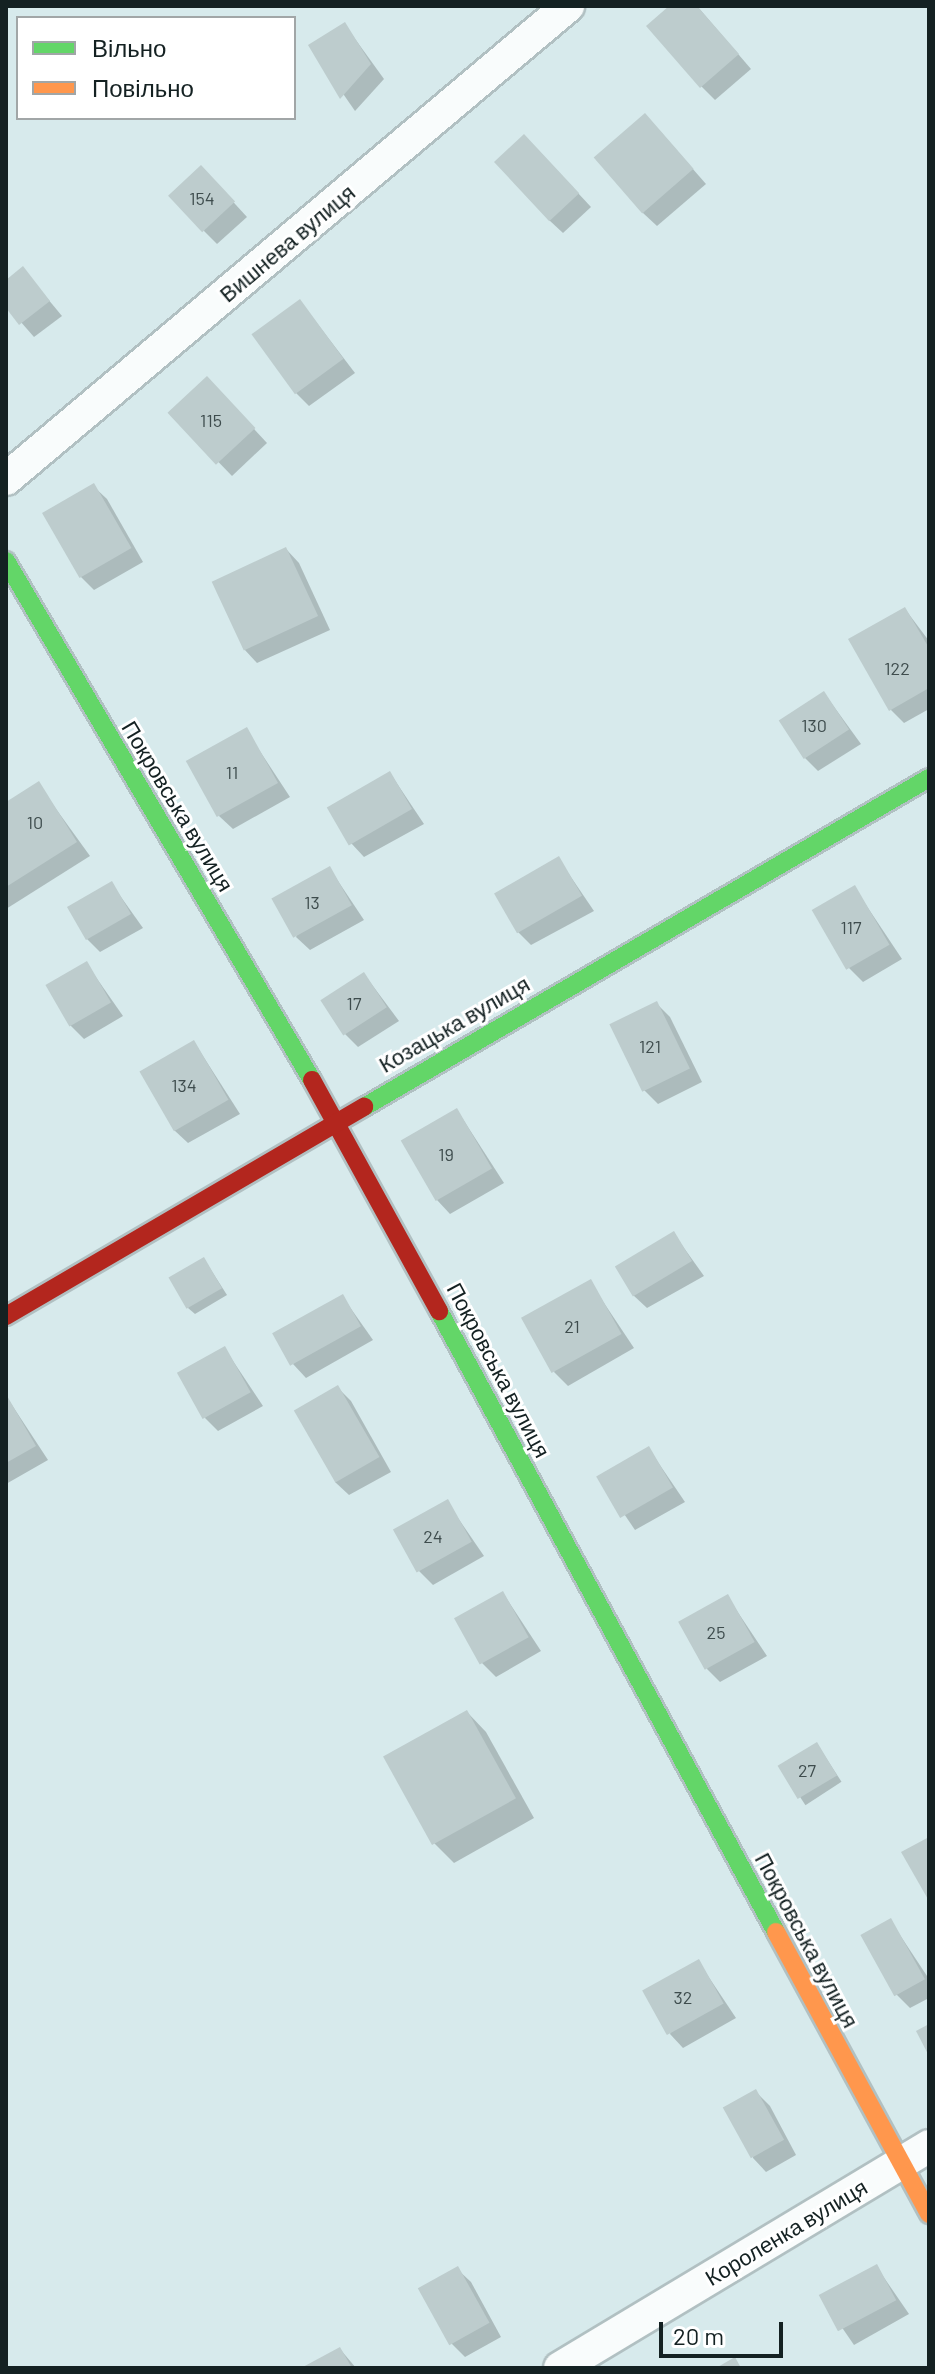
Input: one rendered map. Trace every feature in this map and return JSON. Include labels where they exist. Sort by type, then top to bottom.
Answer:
[{"type":"street","name":"Вишнева вулиця","points":[[6,479],[568,6]]},
{"type":"street","name":"Покровська вулиця","points":[[6,561],[336,1120],[929,2214]]},
{"type":"street","name":"Козацька вулиця","points":[[6,1316],[336,1120],[929,778]]},
{"type":"street","name":"Короленка вулиця","points":[[560,2368],[929,2146]]},
{"type":"building","points":[[669,6],[697,6],[739,54],[700,88],[646,26]]},
{"type":"building","points":[[345,22],[371,64],[340,99],[308,45]]},
{"type":"building","points":[[645,113],[694,169],[642,213],[594,158]]},
{"type":"building","points":[[524,134],[579,193],[549,221],[494,162]]},
{"type":"building","points":[[201,165],[235,202],[202,232],[168,196]]},
{"type":"building","points":[[23,266],[50,301],[19,325],[6,308],[6,280]]},
{"type":"building","points":[[300,299],[343,359],[295,394],[251,334]]},
{"type":"building","points":[[207,376],[255,428],[216,465],[168,413]]},
{"type":"building","points":[[94,483],[132,548],[80,578],[42,513]]},
{"type":"building","points":[[286,547],[318,616],[244,651],[212,582]]},
{"type":"building","points":[[905,607],[929,648],[929,688],[889,711],[848,639]]},
{"type":"building","points":[[824,691],[849,730],[804,759],[779,720]]},
{"type":"building","points":[[247,727],[278,783],[217,817],[186,761]]},
{"type":"building","points":[[390,771],[412,809],[349,846],[327,808]]},
{"type":"building","points":[[39,781],[77,842],[6,887],[6,802]]},
{"type":"building","points":[[559,856],[582,896],[517,933],[494,894]]},
{"type":"building","points":[[330,866],[352,905],[293,938],[271,898]]},
{"type":"building","points":[[112,881],[131,914],[86,940],[67,907]]},
{"type":"building","points":[[855,885],[889,945],[846,970],[812,910]]},
{"type":"building","points":[[87,961],[111,1003],[69,1027],[45,985]]},
{"type":"building","points":[[364,972],[387,1007],[343,1036],[320,1000]]},
{"type":"building","points":[[657,1001],[690,1068],[642,1092],[609,1024]]},
{"type":"building","points":[[194,1040],[228,1100],[174,1131],[139,1072]]},
{"type":"building","points":[[457,1108],[492,1169],[436,1201],[401,1140]]},
{"type":"building","points":[[674,1231],[692,1261],[633,1297],[615,1267]]},
{"type":"building","points":[[204,1257],[222,1288],[186,1309],[168,1278]]},
{"type":"building","points":[[591,1279],[622,1334],[552,1373],[521,1318]]},
{"type":"building","points":[[343,1294],[361,1326],[290,1366],[272,1333]]},
{"type":"building","points":[[225,1346],[251,1392],[203,1419],[177,1373]]},
{"type":"building","points":[[338,1385],[380,1457],[335,1482],[294,1410]]},
{"type":"building","points":[[6,1394],[36,1446],[6,1463]]},
{"type":"building","points":[[649,1446],[673,1488],[620,1518],[596,1476]]},
{"type":"building","points":[[448,1499],[472,1542],[417,1572],[393,1530]]},
{"type":"building","points":[[503,1591],[529,1637],[480,1665],[454,1618]]},
{"type":"building","points":[[728,1594],[755,1642],[705,1670],[678,1622]]},
{"type":"building","points":[[467,1710],[516,1798],[432,1845],[383,1757]]},
{"type":"building","points":[[817,1742],[837,1775],[798,1799],[778,1766]]},
{"type":"building","points":[[929,1837],[929,1901],[901,1852]]},
{"type":"building","points":[[891,1918],[925,1979],[894,1996],[860,1935]]},
{"type":"building","points":[[699,1959],[724,2004],[667,2035],[642,1991]]},
{"type":"building","points":[[929,2024],[929,2056],[916,2031]]},
{"type":"building","points":[[756,2089],[784,2140],[751,2158],[723,2107]]},
{"type":"building","points":[[877,2264],[896,2300],[838,2331],[819,2295]]},
{"type":"building","points":[[458,2266],[490,2323],[449,2345],[418,2288]]},
{"type":"building","points":[[340,2347],[352,2368],[301,2368]]},
{"type":"building","points":[[735,2357],[741,2368],[716,2368]]},
{"type":"traffic: fast","points":[[6,561],[312,1080]]},
{"type":"traffic: fast","points":[[364,1107],[929,778]]},
{"type":"traffic: fast","points":[[439,1311],[776,1932]]},
{"type":"traffic: slow","points":[[776,1932],[929,2214]]},
{"type":"traffic: jam","points":[[312,1080],[439,1311]]},
{"type":"traffic: jam","points":[[6,1316],[364,1107]]}]
